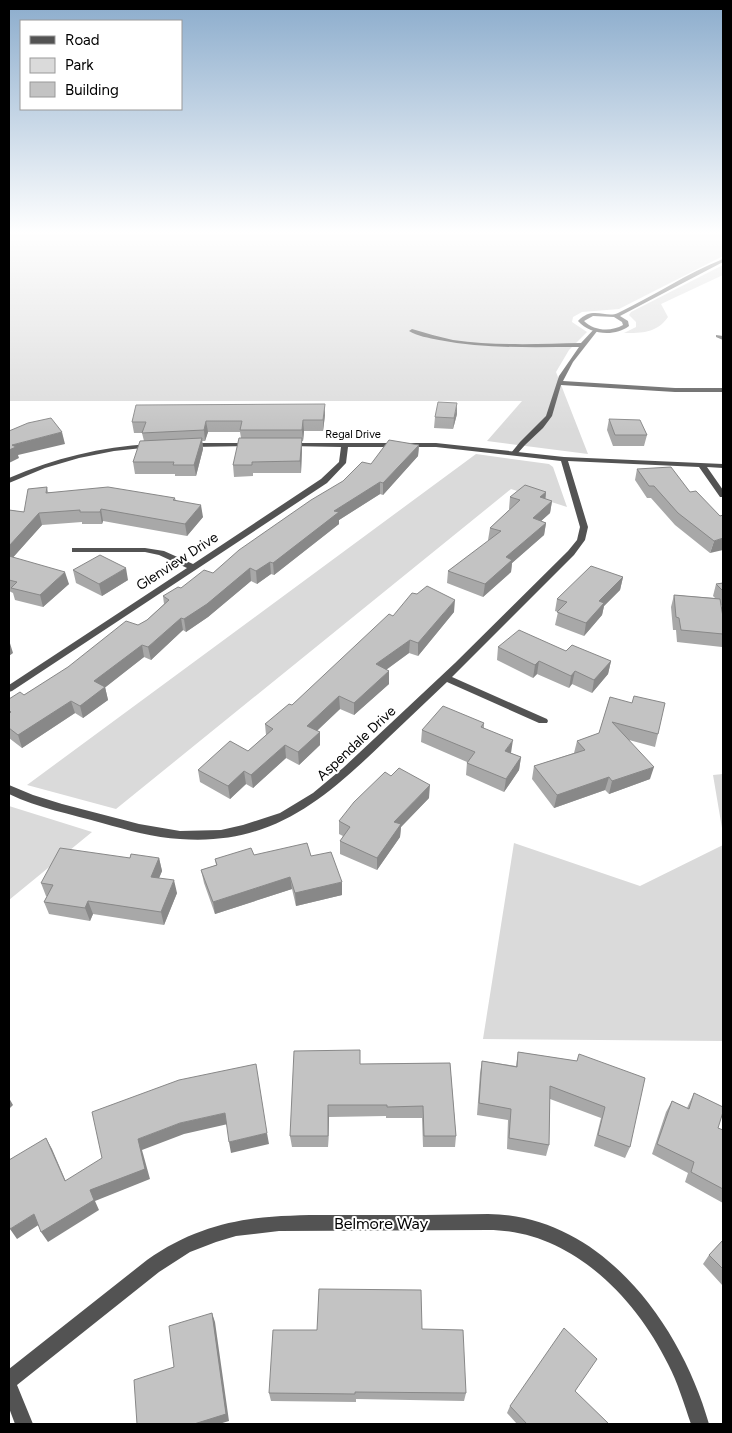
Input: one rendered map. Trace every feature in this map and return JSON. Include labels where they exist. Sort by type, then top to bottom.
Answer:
[{"type":"street","points":[[616,316],[651,298]]},
{"type":"street","points":[[596,314],[616,316],[625,321],[626,326],[618,330],[595,330],[585,326],[581,321],[582,318],[596,314]]},
{"type":"street","points":[[515,454],[548,418],[558,383],[582,345],[595,330]]},
{"type":"street","points":[[412,331],[439,339],[466,342],[582,345]]},
{"type":"street","points":[[558,383],[675,390],[723,390]]},
{"type":"street","points":[[181,445],[258,445]]},
{"type":"street","name":"Regal Drive","points":[[278,445],[436,445],[564,459],[723,466]]},
{"type":"street","name":"Glenview Drive","points":[[9,689],[324,481],[342,462],[345,445]]},
{"type":"street","points":[[9,481],[42,468],[92,454],[162,446]]},
{"type":"street","name":"Aspendale Drive","points":[[9,789],[58,807],[169,835],[199,836],[234,831],[266,822],[297,808],[322,793],[446,678],[571,554],[581,540],[584,527],[564,459]]},
{"type":"street","points":[[702,466],[723,495]]},
{"type":"street","points":[[75,550],[145,550],[161,553],[193,568]]},
{"type":"street","points":[[446,678],[543,721]]},
{"type":"street","name":"Belmore Way","points":[[9,1380],[156,1264],[195,1242],[235,1228],[278,1223],[506,1223],[554,1238],[580,1251],[616,1278],[645,1309],[670,1348],[693,1400],[700,1424]]},
{"type":"street","points":[[9,1387],[24,1424]]},
{"type":"green space","points":[[9,298],[641,298],[619,309],[582,312],[573,317],[572,322],[587,332],[569,350],[556,372],[588,454],[487,441],[522,401],[9,401]]},
{"type":"green space","points":[[659,298],[674,298],[661,304],[668,317],[659,326],[649,331],[624,333],[636,327],[636,322],[629,315],[631,312]]},
{"type":"green space","points":[[476,454],[549,464],[553,467],[567,507],[511,489],[116,809],[27,785]]},
{"type":"green space","points":[[723,774],[723,834],[713,775]]},
{"type":"green space","points":[[9,806],[92,832],[9,900]]},
{"type":"green space","points":[[514,843],[640,886],[723,845],[723,1041],[483,1039]]},
{"type":"building","points":[[438,402],[457,403],[454,418],[435,417]]},
{"type":"building","points":[[325,404],[323,420],[303,420],[302,430],[240,430],[242,421],[206,421],[204,430],[142,433],[146,422],[132,422],[136,405]]},
{"type":"building","points":[[51,418],[62,432],[12,445],[16,447],[9,450],[9,431],[28,423]]},
{"type":"building","points":[[609,419],[640,420],[647,435],[615,435]]},
{"type":"building","points":[[202,438],[194,465],[173,465],[174,462],[133,462],[140,441]]},
{"type":"building","points":[[239,438],[302,438],[300,461],[252,462],[252,465],[233,465]]},
{"type":"building","points":[[389,440],[419,445],[383,483],[380,482],[334,511],[339,512],[273,563],[270,562],[256,571],[250,568],[207,604],[184,619],[181,618],[148,647],[142,645],[94,681],[105,687],[80,706],[71,701],[18,735],[9,728],[9,714],[11,712],[9,710],[9,699],[20,692],[24,695],[68,667],[126,621],[138,625],[147,620],[169,600],[163,596],[178,587],[181,588],[204,570],[213,573],[239,550],[311,500],[343,481],[362,462],[371,464]]},
{"type":"building","points":[[671,467],[690,492],[696,491],[720,516],[723,515],[723,538],[714,541],[678,513],[654,486],[649,486],[637,469]]},
{"type":"building","points":[[525,485],[546,492],[540,497],[552,501],[533,518],[546,523],[506,557],[512,560],[485,584],[448,571],[501,531],[490,528],[520,500],[510,497]]},
{"type":"building","points":[[47,487],[46,493],[108,487],[175,498],[173,500],[201,505],[185,524],[101,509],[100,512],[80,512],[80,510],[39,513],[9,546],[9,510],[24,512],[28,489]]},
{"type":"building","points":[[100,555],[126,568],[99,584],[73,570]]},
{"type":"building","points":[[9,556],[65,572],[40,595],[11,588],[17,582],[9,580]]},
{"type":"building","points":[[591,566],[623,577],[599,601],[604,603],[586,623],[557,612],[567,602],[557,599]]},
{"type":"building","points":[[723,583],[723,591],[716,584]]},
{"type":"building","points":[[427,586],[455,600],[418,643],[410,640],[376,664],[389,671],[354,703],[339,696],[307,726],[320,732],[298,752],[285,745],[251,775],[244,771],[228,786],[198,770],[230,741],[248,751],[273,729],[265,724],[289,704],[292,705],[389,614],[393,616],[412,593],[417,594]]},
{"type":"building","points":[[674,595],[720,599],[723,634],[681,630],[679,618],[676,617]]},
{"type":"building","points":[[519,630],[566,651],[572,645],[611,661],[594,680],[575,671],[571,676],[539,661],[535,665],[498,647]]},
{"type":"building","points":[[634,696],[665,703],[658,734],[612,722],[654,767],[612,781],[609,777],[557,795],[534,766],[585,750],[577,741],[599,733],[610,697],[632,703]]},
{"type":"building","points":[[443,706],[484,723],[481,727],[513,740],[505,751],[521,757],[506,779],[467,763],[475,752],[422,730]]},
{"type":"building","points":[[399,768],[430,785],[394,822],[401,824],[377,858],[340,841],[350,827],[339,821],[354,802],[385,772],[391,776]]},
{"type":"building","points":[[307,843],[311,856],[331,852],[342,882],[295,893],[290,877],[213,902],[201,870],[217,865],[215,859],[251,848],[254,855]]},
{"type":"building","points":[[60,848],[130,858],[131,854],[159,858],[151,877],[174,880],[161,912],[88,901],[85,908],[44,902],[53,885],[41,883]]},
{"type":"building","points":[[360,1050],[360,1064],[450,1063],[456,1136],[424,1136],[423,1106],[328,1105],[328,1136],[290,1136],[294,1051]]},
{"type":"building","points":[[518,1052],[577,1061],[579,1054],[645,1078],[630,1147],[598,1135],[605,1107],[550,1086],[549,1145],[509,1138],[511,1109],[479,1103],[482,1061],[517,1067]]},
{"type":"building","points":[[256,1064],[267,1133],[229,1142],[225,1113],[180,1123],[138,1139],[145,1169],[90,1190],[94,1200],[41,1232],[34,1214],[10,1229],[9,1160],[46,1138],[65,1181],[102,1158],[92,1112],[179,1080]]},
{"type":"building","points":[[694,1093],[723,1107],[718,1128],[723,1130],[723,1189],[691,1172],[694,1162],[657,1144],[672,1101],[689,1109]]},
{"type":"building","points":[[723,1240],[723,1269],[709,1255]]},
{"type":"building","points":[[319,1289],[421,1290],[422,1329],[463,1330],[466,1393],[269,1393],[273,1330],[317,1330]]},
{"type":"building","points":[[212,1313],[226,1414],[194,1424],[137,1424],[134,1380],[174,1367],[169,1326]]},
{"type":"building","points":[[564,1328],[597,1359],[575,1391],[609,1424],[527,1424],[510,1406]]}]
